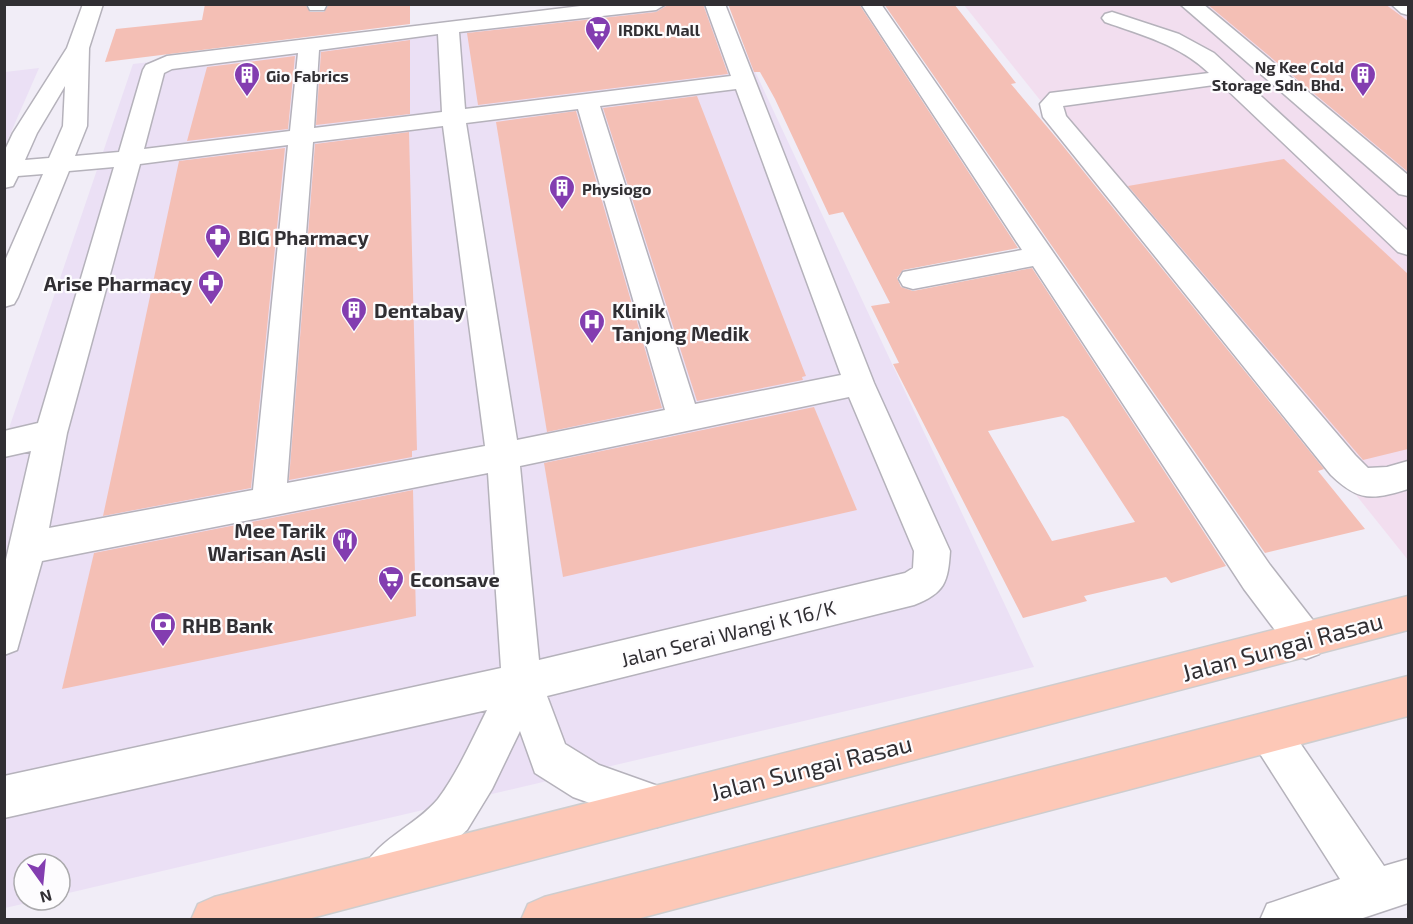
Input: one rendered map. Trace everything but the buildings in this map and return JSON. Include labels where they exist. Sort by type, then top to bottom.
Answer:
[{"type":"main road","name":"Jalan Sungai Rasau","points":[[214,920],[1408,613]]},
{"type":"main road","points":[[544,920],[1408,696]]},
{"type":"street","points":[[6,173],[26,133],[78,48],[93,4]]},
{"type":"street","points":[[4,637],[28,548],[51,433],[154,70],[160,66],[309,46],[441,18],[656,4]]},
{"type":"street","points":[[28,548],[503,456],[859,383],[715,4]]},
{"type":"street","points":[[871,4],[1257,578],[1306,641]]},
{"type":"street","points":[[1190,4],[1408,188]]},
{"type":"street","points":[[1401,4],[1408,9]]},
{"type":"street","points":[[441,18],[503,456],[522,683],[550,758],[588,783],[657,806]]},
{"type":"street","points":[[1113,18],[1172,38],[1206,58],[1408,246]]},
{"type":"street","points":[[268,501],[309,46]]},
{"type":"street","points":[[4,297],[75,126],[78,48]]},
{"type":"street","points":[[1227,77],[1058,98],[1051,105],[1056,117],[1343,465],[1361,482],[1387,481],[1408,475]]},
{"type":"street","points":[[6,173],[745,81]]},
{"type":"street","points":[[587,101],[684,419]]},
{"type":"street","points":[[914,279],[1039,256]]},
{"type":"street","name":"Jalan Serai Wangi K 16/K","points":[[4,797],[522,683],[914,588],[930,576],[932,551],[859,383]]},
{"type":"street","points":[[4,444],[51,433]]},
{"type":"street","points":[[379,878],[452,815],[477,774],[522,683]]},
{"type":"street","points":[[1269,732],[1391,886],[1283,920]]},
{"type":"shaded area","points":[[637,5],[724,5],[1034,667],[72,892],[72,852],[12,852],[12,906],[5,908],[5,440],[133,64]]},
{"type":"shaded area","points":[[964,5],[1408,5],[1408,560]]},
{"type":"shaded area","points":[[39,68],[5,146],[5,72]]},
{"type":"place","name":"IRDKL Mall","points":[[598,52]]},
{"type":"place","name":"Gio Fabrics","points":[[247,98]]},
{"type":"place","name":"Ng Kee Cold Storage Sdn. Bhd.","points":[[1363,98]]},
{"type":"place","name":"Physiogo","points":[[562,211]]},
{"type":"place","name":"BIG Pharmacy","points":[[218,260]]},
{"type":"place","name":"Arise Pharmacy","points":[[211,306]]},
{"type":"place","name":"Dentabay","points":[[354,333]]},
{"type":"place","name":"Klinik Tanjong Medik","points":[[592,345]]},
{"type":"place","name":"Mee Tarik Warisan Asli","points":[[345,564]]},
{"type":"place","name":"Econsave","points":[[391,602]]},
{"type":"place","name":"RHB Bank","points":[[163,648]]}]
